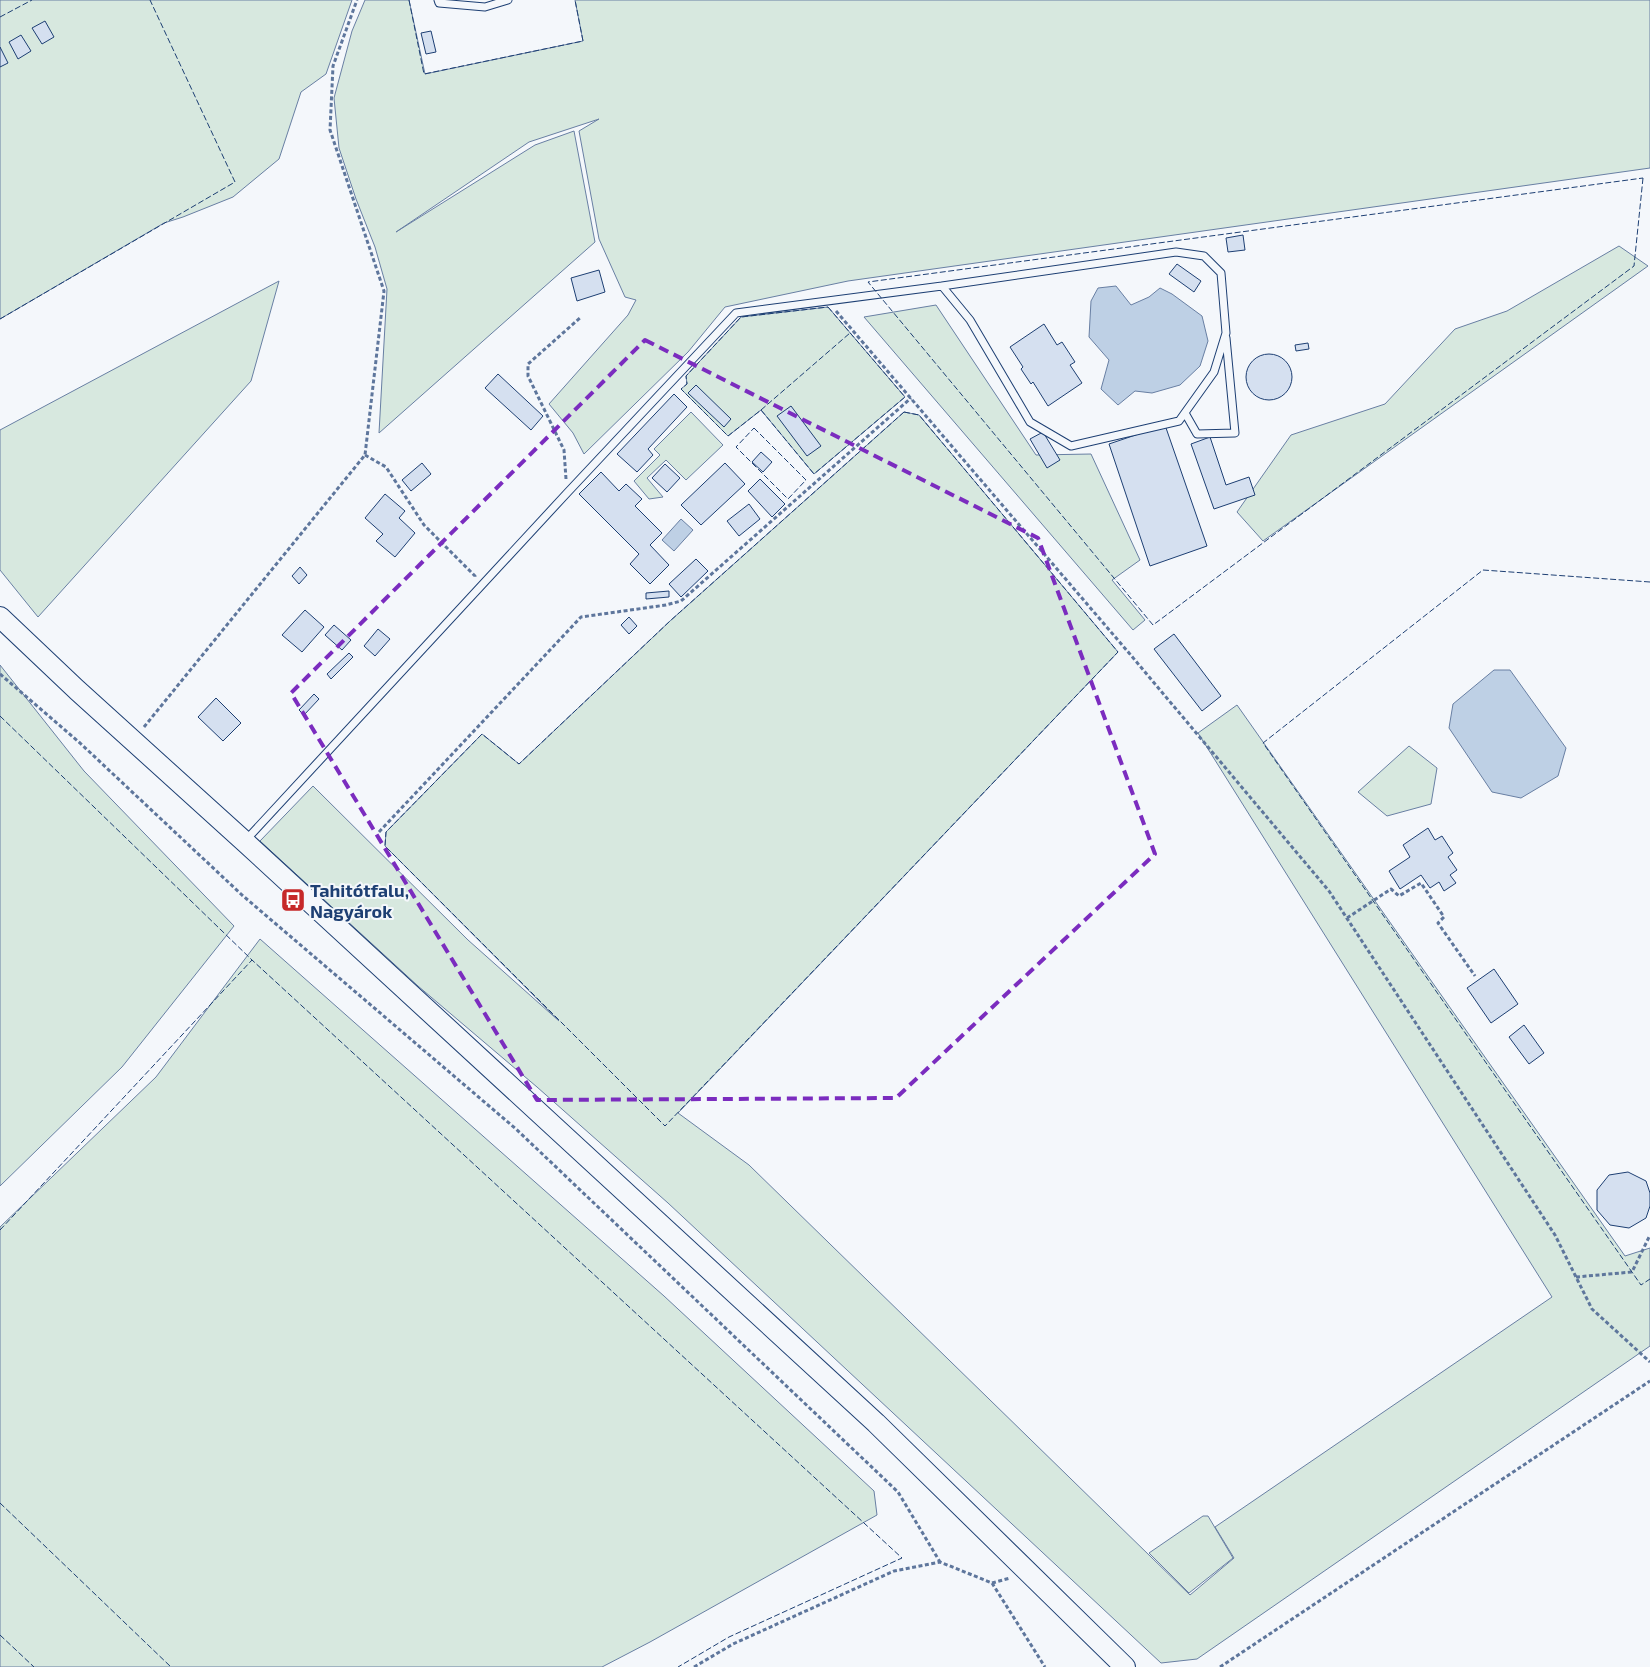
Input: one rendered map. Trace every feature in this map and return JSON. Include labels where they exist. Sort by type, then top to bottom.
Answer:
[{"type":"main road","points":[[0,617],[876,1423],[1126,1667]]},
{"type":"lane","points":[[438,0],[439,3],[484,7],[508,0]]},
{"type":"lane","points":[[245,842],[736,313],[942,286],[1176,252],[1204,256],[1221,273],[1235,433],[1197,434],[1185,413]]},
{"type":"lane","points":[[942,286],[970,320],[1030,422],[1071,446],[1179,421],[1214,372],[1226,332]]},
{"type":"path","points":[[133,741],[366,455],[384,291],[330,130],[333,66],[357,0]]},
{"type":"path","points":[[827,301],[1130,653],[1329,892],[1555,1235],[1592,1309],[1650,1362]]},
{"type":"path","points":[[567,493],[564,450],[528,376],[528,364],[581,317]]},
{"type":"path","points":[[379,832],[581,617],[666,605],[681,601],[911,398]]},
{"type":"path","points":[[366,455],[386,466],[424,525],[475,576],[474,594]]},
{"type":"path","points":[[0,674],[80,743],[242,895],[516,1130],[898,1492],[940,1562]]},
{"type":"path","points":[[1347,918],[1391,889],[1399,896],[1421,882],[1444,917],[1438,923],[1475,976]]},
{"type":"path","points":[[1576,1277],[1632,1272],[1650,1235]]},
{"type":"path","points":[[1220,1667],[1650,1381]]},
{"type":"path","points":[[694,1667],[733,1644],[894,1571],[940,1562],[992,1583],[1046,1667]]},
{"type":"path","points":[[992,1583],[1030,1572]]},
{"type":"highlighted area","points":[[645,340],[1038,538],[1155,854],[896,1098],[537,1100],[291,693]]},
{"type":"shaded area","points":[[0,0],[352,0],[326,74],[301,92],[279,159],[233,197],[164,223],[0,319]]},
{"type":"shaded area","points":[[365,0],[409,0],[425,74],[583,41],[575,0],[1650,0],[1650,168],[848,281],[725,307],[688,352],[584,454],[573,433],[549,404],[628,315],[636,300],[625,297],[599,239],[579,131],[599,119],[529,142],[396,232],[535,145],[574,131],[595,242],[379,433],[387,289],[375,247],[339,148],[334,98],[352,31]]},
{"type":"shaded area","points":[[1619,246],[1648,266],[1263,541],[1237,512],[1291,435],[1385,404],[1455,329],[1507,311]]},
{"type":"shaded area","points":[[279,281],[251,381],[38,617],[0,570],[0,430]]},
{"type":"shaded area","points":[[936,305],[1036,455],[1091,454],[1140,560],[1112,580],[1145,620],[1133,630],[864,317]]},
{"type":"shaded area","points":[[828,307],[905,397],[814,474],[761,410],[728,436],[681,389],[687,384],[686,376],[741,317]]},
{"type":"shaded area","points":[[691,412],[723,445],[686,480],[666,460],[647,478],[663,497],[649,499],[634,481],[660,455],[654,449]]},
{"type":"shaded area","points":[[904,412],[919,415],[1118,652],[678,1113],[749,1165],[1190,1595],[1234,1558],[1215,1527],[1552,1297],[1198,733],[1237,705],[1625,1256],[1650,1248],[1650,1346],[1197,1659],[1161,1663],[668,1203],[537,1087],[418,986],[260,841],[313,786],[468,940],[559,1021],[385,846],[386,832],[482,734],[519,764],[670,621]]},
{"type":"shaded area","points":[[0,665],[84,771],[234,926],[122,1067],[0,1186]]},
{"type":"shaded area","points":[[1409,746],[1437,768],[1431,804],[1387,816],[1358,792]]},
{"type":"shaded area","points":[[260,939],[664,1296],[874,1491],[877,1515],[602,1667],[0,1667],[0,1227],[156,1077]]},
{"type":"shaded area","points":[[1203,1516],[1208,1516],[1233,1558],[1189,1593],[1149,1553]]},
{"type":"water","points":[[1116,286],[1131,305],[1149,297],[1160,288],[1172,294],[1202,316],[1208,341],[1200,366],[1180,385],[1152,393],[1135,391],[1118,405],[1101,389],[1109,360],[1089,337],[1091,301],[1098,288]]},
{"type":"water","points":[[681,519],[693,530],[674,551],[662,540]]},
{"type":"water","points":[[1494,670],[1510,670],[1566,748],[1558,776],[1521,798],[1492,792],[1449,728],[1453,704]]},
{"type":"building","points":[[45,21],[54,37],[42,44],[32,28]]},
{"type":"building","points":[[431,31],[436,52],[426,54],[421,33]]},
{"type":"building","points":[[21,35],[31,51],[18,59],[9,42]]},
{"type":"building","points":[[0,47],[8,63],[0,67]]},
{"type":"building","points":[[1243,235],[1245,250],[1228,252],[1226,238]]},
{"type":"building","points":[[1177,264],[1201,281],[1194,292],[1169,274]]},
{"type":"building","points":[[599,270],[605,292],[577,301],[571,278]]},
{"type":"building","points":[[1044,324],[1057,345],[1062,342],[1075,362],[1070,365],[1082,383],[1048,406],[1033,382],[1031,384],[1021,369],[1023,367],[1010,347]]},
{"type":"building","points":[[1308,343],[1309,349],[1296,351],[1295,345]]},
{"type":"building","points":[[1274,354],[1286,360],[1291,368],[1291,386],[1286,394],[1278,399],[1264,400],[1252,394],[1247,386],[1246,372],[1252,360],[1260,355]]},
{"type":"building","points":[[498,374],[543,416],[531,430],[485,388]]},
{"type":"building","points":[[696,385],[731,419],[724,427],[688,393]]},
{"type":"building","points":[[674,394],[687,407],[648,449],[653,455],[637,472],[617,454]]},
{"type":"building","points":[[791,406],[821,446],[807,456],[777,416]]},
{"type":"building","points":[[1165,425],[1207,546],[1150,566],[1109,444]]},
{"type":"building","points":[[1043,432],[1060,460],[1047,468],[1030,439]]},
{"type":"building","points":[[1210,437],[1226,485],[1249,477],[1255,495],[1214,509],[1191,444]]},
{"type":"building","points":[[761,452],[772,462],[763,472],[752,462]]},
{"type":"building","points":[[422,463],[431,474],[411,491],[402,480]]},
{"type":"building","points":[[725,463],[745,484],[701,525],[681,505]]},
{"type":"building","points":[[665,464],[680,478],[667,492],[652,478]]},
{"type":"building","points":[[601,472],[619,491],[626,484],[642,499],[635,506],[662,533],[650,545],[669,565],[650,584],[630,564],[639,554],[579,494]]},
{"type":"building","points":[[760,479],[785,504],[772,517],[748,491]]},
{"type":"building","points":[[385,494],[405,511],[399,518],[415,533],[395,557],[376,541],[383,534],[365,518]]},
{"type":"building","points":[[749,504],[760,519],[739,536],[727,521]]},
{"type":"building","points":[[696,559],[708,571],[681,597],[669,584]]},
{"type":"building","points":[[300,567],[307,575],[299,584],[292,576]]},
{"type":"building","points":[[669,591],[669,597],[646,599],[646,593]]},
{"type":"building","points":[[305,610],[324,627],[302,652],[282,635]]},
{"type":"building","points":[[629,617],[637,626],[629,634],[621,625]]},
{"type":"building","points":[[334,625],[351,640],[342,650],[325,635]]},
{"type":"building","points":[[378,629],[390,639],[375,656],[364,646]]},
{"type":"building","points":[[1174,634],[1221,696],[1202,711],[1154,649]]},
{"type":"building","points":[[349,653],[353,657],[331,679],[327,674]]},
{"type":"building","points":[[314,694],[319,699],[304,715],[299,710]]},
{"type":"building","points":[[216,698],[241,723],[223,741],[198,717]]},
{"type":"building","points":[[1428,828],[1435,840],[1442,836],[1453,853],[1448,857],[1457,870],[1450,875],[1456,883],[1444,891],[1439,882],[1430,888],[1421,875],[1400,889],[1389,871],[1410,857],[1403,845]]},
{"type":"building","points":[[1494,969],[1518,1004],[1491,1023],[1467,988]]},
{"type":"building","points":[[1524,1025],[1544,1053],[1529,1064],[1509,1037]]},
{"type":"building","points":[[1628,1172],[1646,1181],[1650,1193],[1650,1206],[1646,1218],[1629,1228],[1610,1225],[1597,1210],[1597,1190],[1609,1175]]},
{"type":"fence","points":[[0,17],[32,0]]},
{"type":"fence","points":[[0,319],[235,182],[150,0]]},
{"type":"fence","points":[[409,0],[424,74],[583,41],[575,0]]},
{"type":"fence","points":[[1643,178],[1634,266],[1153,625],[868,282],[1643,178]]},
{"type":"fence","points":[[828,307],[905,397],[814,474],[761,410],[728,436],[681,389],[687,384],[686,376],[741,317],[828,307]]},
{"type":"fence","points":[[761,410],[850,333]]},
{"type":"fence","points":[[904,412],[919,415],[1118,652],[665,1126],[385,846],[386,832],[482,734],[519,764],[670,621],[904,412]]},
{"type":"fence","points":[[754,428],[806,480],[788,499],[736,447],[754,428]]},
{"type":"fence","points":[[1650,582],[1483,570],[1263,743],[1641,1285],[1650,1279]]},
{"type":"fence","points":[[0,716],[252,960],[902,1558],[729,1637],[678,1667]]},
{"type":"fence","points":[[0,1230],[252,960]]},
{"type":"fence","points":[[0,1503],[171,1667]]},
{"type":"fence","points":[[0,1635],[34,1667]]},
{"type":"place","name":"Tahitótfalu, Nagyárok","points":[[293,900]]}]
